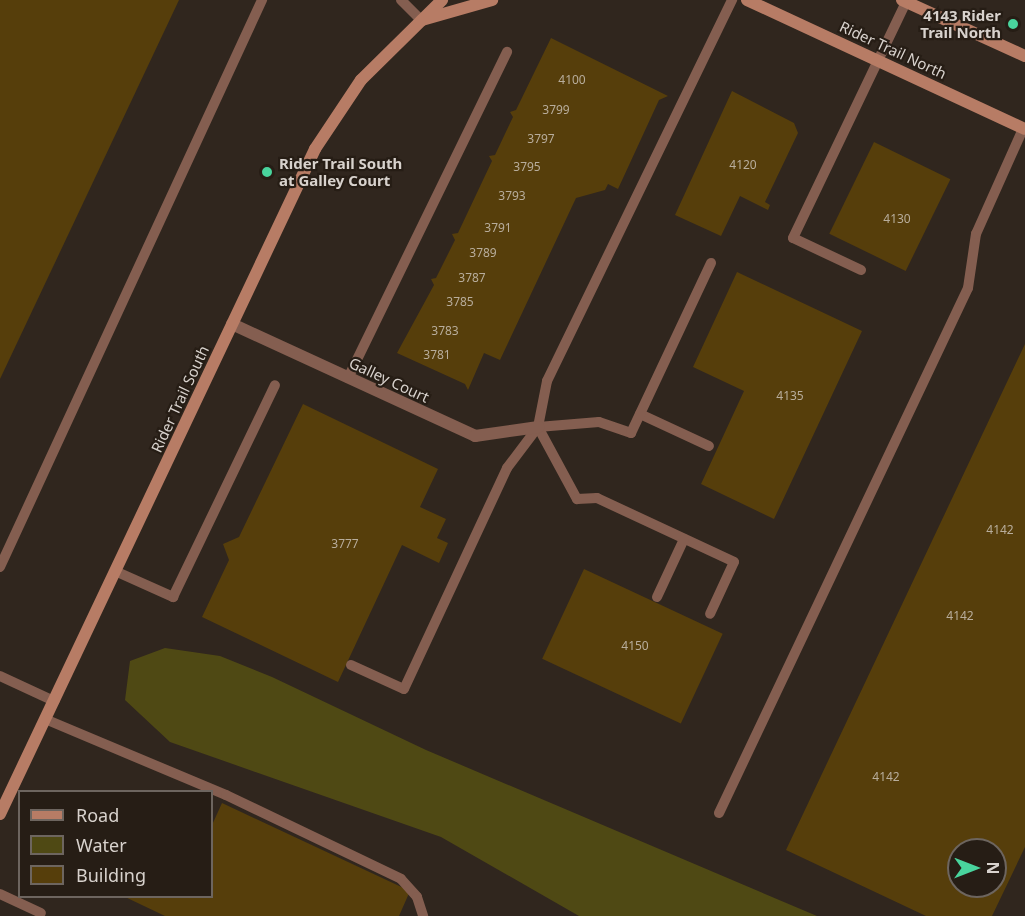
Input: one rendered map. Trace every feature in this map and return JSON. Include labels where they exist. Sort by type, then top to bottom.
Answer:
[{"type":"street","name":"Rider Trail South","points":[[0,814],[3,800],[54,701],[232,324],[334,116],[361,80],[442,0]]},
{"type":"street","points":[[421,20],[460,11],[492,0]]},
{"type":"street","name":"Rider Trail North","points":[[747,0],[1024,129]]},
{"type":"street","points":[[905,1],[1025,56]]},
{"type":"street","name":"Galley Court","points":[[232,324],[475,436],[538,427]]},
{"type":"lane","points":[[0,567],[262,0]]},
{"type":"lane","points":[[401,0],[421,20]]},
{"type":"lane","points":[[351,665],[404,689],[507,468],[538,427],[547,381],[732,0]]},
{"type":"lane","points":[[861,270],[793,238],[905,1]]},
{"type":"lane","points":[[348,378],[507,52]]},
{"type":"lane","points":[[719,813],[968,288],[976,234],[1024,129]]},
{"type":"lane","points":[[538,427],[599,422],[631,433],[711,263]]},
{"type":"lane","points":[[115,571],[173,597],[275,384]]},
{"type":"lane","points":[[640,414],[710,446]]},
{"type":"lane","points":[[538,427],[577,499],[597,498],[734,562],[710,614]]},
{"type":"lane","points":[[657,597],[684,539]]},
{"type":"lane","points":[[0,676],[54,701]]},
{"type":"lane","points":[[45,719],[226,795],[401,879],[417,897],[423,916]]},
{"type":"lane","points":[[0,894],[41,913]]},
{"type":"water","points":[[165,648],[220,656],[272,677],[426,750],[817,916],[579,916],[441,837],[170,742],[125,700],[130,661]]},
{"type":"building","points":[[0,0],[179,0],[0,379]]},
{"type":"building","points":[[551,38],[668,96],[659,100],[618,189],[608,184],[605,190],[576,198],[500,360],[484,353],[468,390],[465,384],[397,353],[434,285],[431,279],[436,278],[455,240],[452,234],[458,233],[492,161],[489,156],[495,155],[513,117],[510,112],[516,110]]},
{"type":"building","points":[[732,91],[794,123],[798,133],[765,202],[770,205],[768,210],[740,196],[721,236],[675,215]]},
{"type":"building","points":[[874,142],[950,179],[906,271],[829,234]]},
{"type":"building","points":[[737,272],[862,331],[774,519],[701,484],[744,391],[693,367]]},
{"type":"building","points":[[1025,344],[1025,847],[1007,885],[1007,838],[947,838],[947,898],[1001,898],[992,916],[926,916],[786,850]]},
{"type":"building","points":[[303,404],[438,469],[420,507],[446,519],[437,538],[448,543],[439,563],[402,545],[338,682],[202,617],[229,560],[223,544],[239,537]]},
{"type":"building","points":[[584,569],[723,634],[681,723],[542,659]]},
{"type":"building","points":[[222,803],[410,891],[399,916],[165,916],[127,898],[213,898],[213,823]]},
{"type":"place","name":"4143 Rider Trail North","points":[[1013,24]]},
{"type":"place","name":"Rider Trail South at Galley Court","points":[[267,172]]}]
